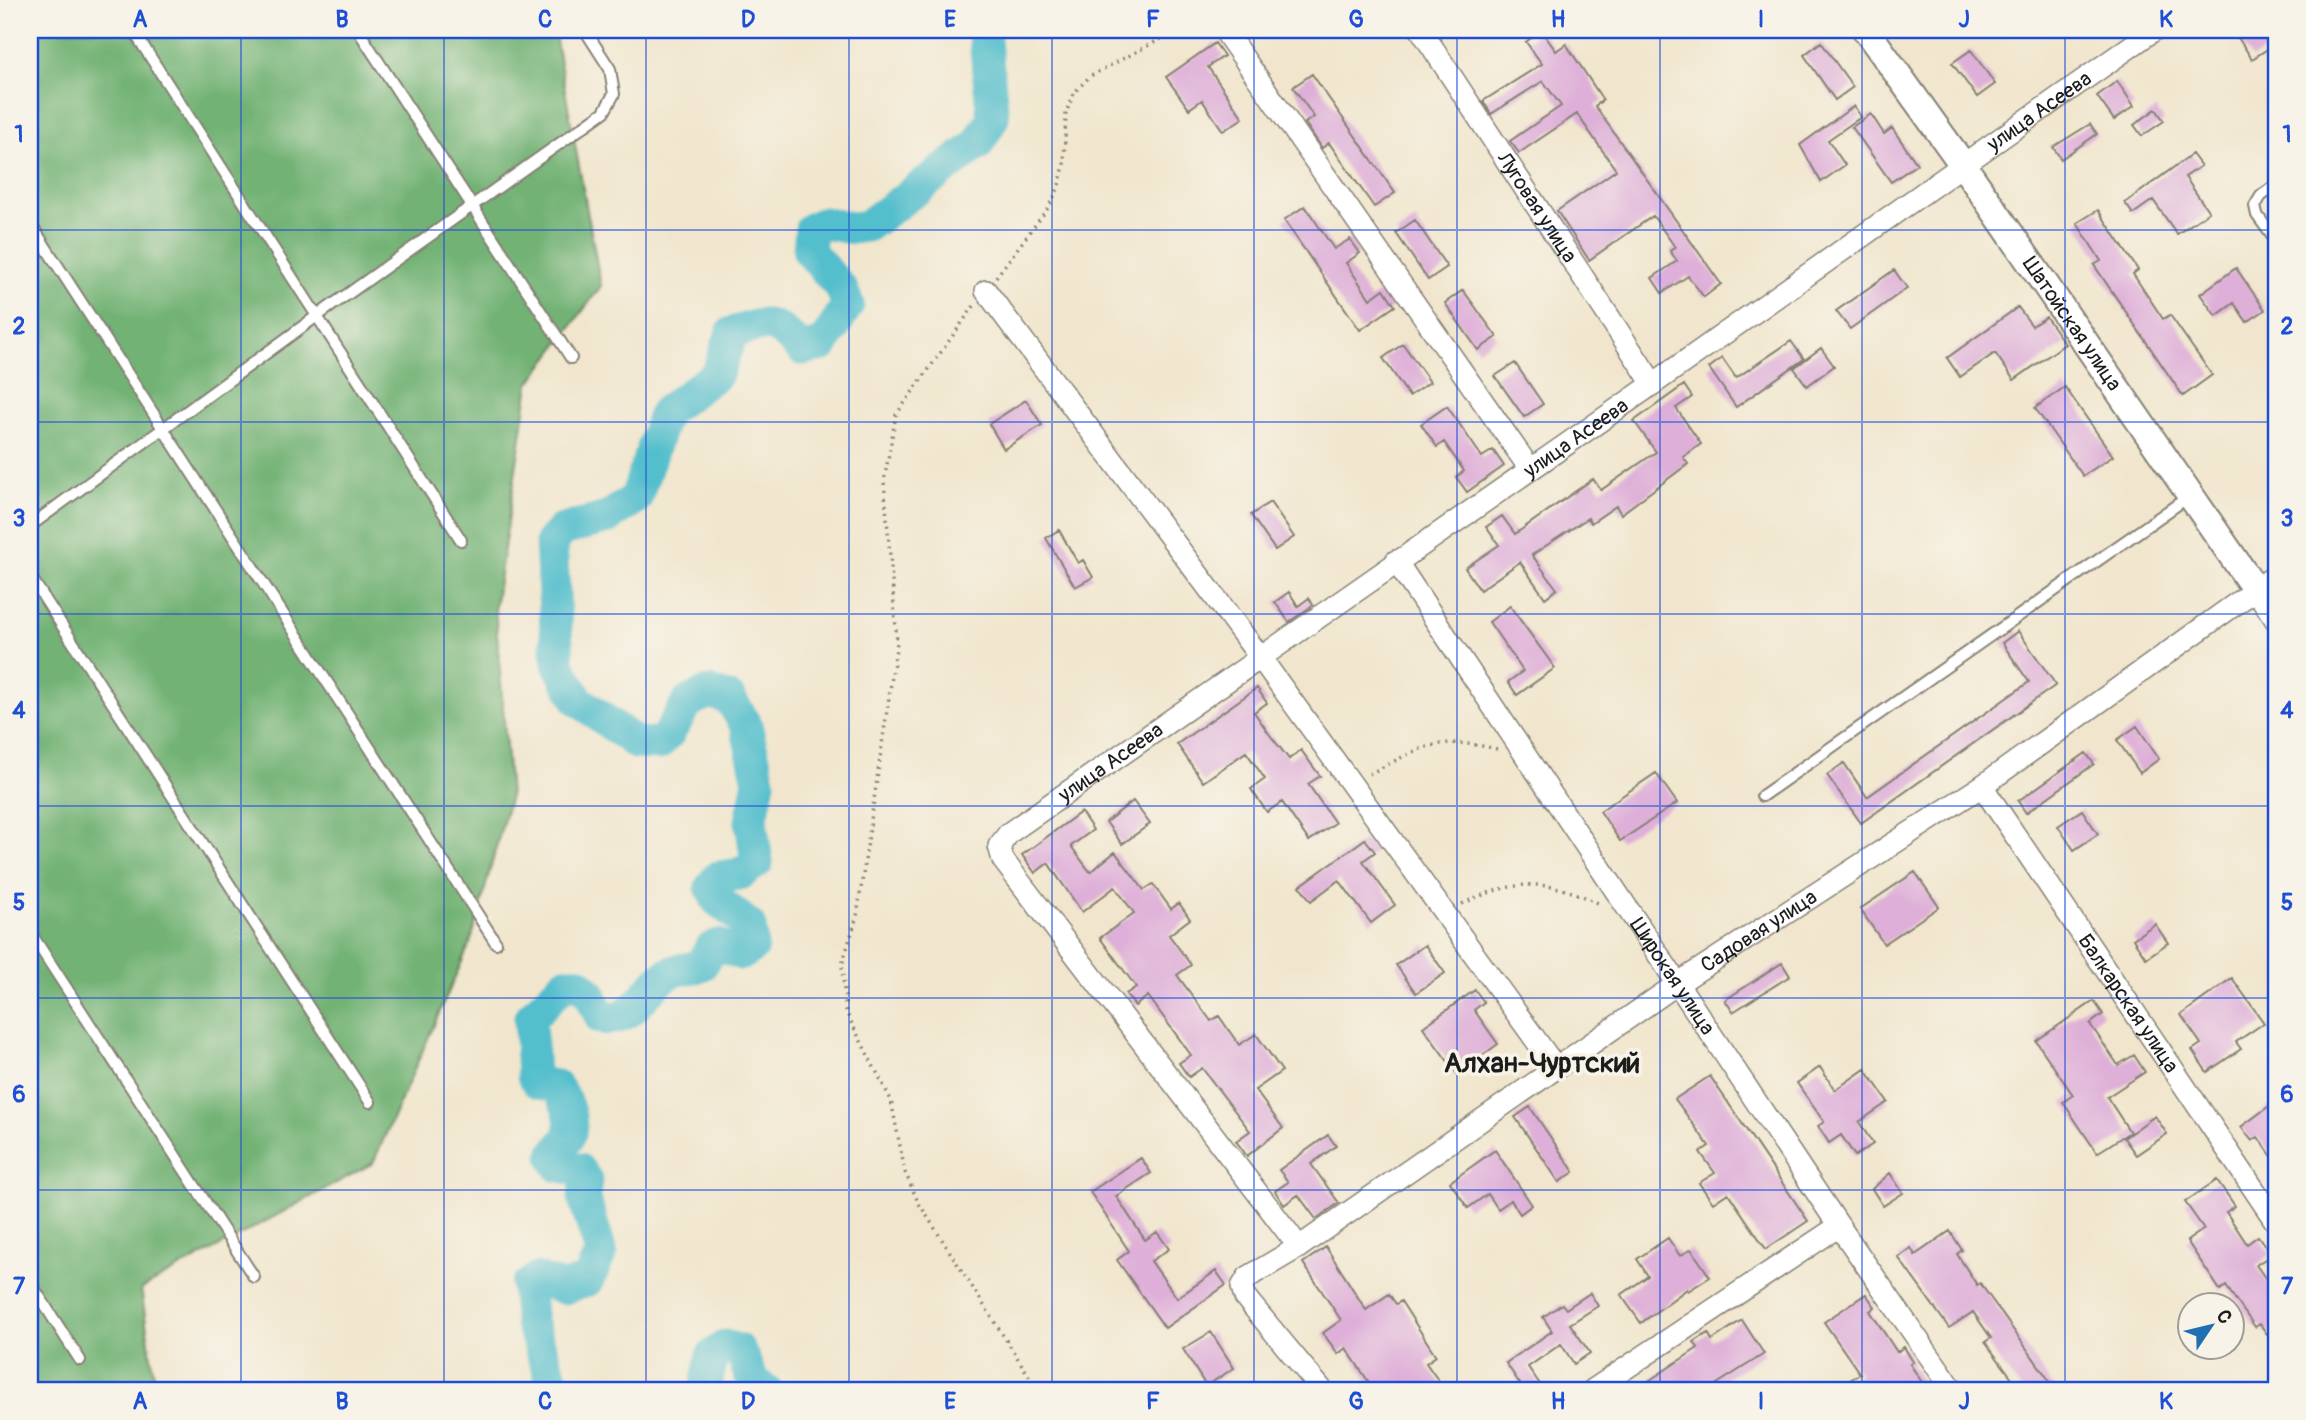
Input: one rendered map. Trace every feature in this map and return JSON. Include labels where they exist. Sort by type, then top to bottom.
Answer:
[{"type":"street","points":[[1224,30],[1530,469]]},
{"type":"street","name":"Луговая улица","points":[[1421,30],[1653,384]]},
{"type":"street","name":"Шатойская улица","points":[[1866,30],[1963,165],[2191,495],[2266,582],[2276,620]]},
{"type":"street","name":"улица Асеева","points":[[1299,1247],[1003,860],[999,846],[1009,832],[1653,384],[2154,30]]},
{"type":"street","points":[[985,291],[1260,657],[1556,1068]]},
{"type":"street","name":"Широкая улица","points":[[1396,561],[1839,1226],[1953,1390]]},
{"type":"street","name":"Садовая улица","points":[[1322,1390],[1245,1297],[1242,1287],[1248,1278],[1299,1247],[1677,984],[1982,786],[2266,582]]},
{"type":"street","name":"Балкарская улица","points":[[1982,786],[2276,1222]]},
{"type":"street","points":[[1593,1390],[1839,1226]]},
{"type":"lane","points":[[133,30],[461,540]]},
{"type":"lane","points":[[358,30],[571,358]]},
{"type":"lane","points":[[30,526],[317,316],[604,112],[614,94],[610,69],[585,30]]},
{"type":"lane","points":[[2276,185],[2261,196],[2255,206],[2276,241]]},
{"type":"lane","points":[[30,223],[496,943]]},
{"type":"lane","points":[[1762,796],[2191,495]]},
{"type":"lane","points":[[30,576],[370,1102]]},
{"type":"lane","points":[[30,932],[254,1277]]},
{"type":"lane","points":[[30,1282],[80,1360]]},
{"type":"path","points":[[1038,1390],[918,1202],[905,1172],[891,1100],[846,1012],[842,965],[857,916],[897,642],[884,481],[896,415],[1048,208],[1058,189],[1064,166],[1066,113],[1074,93],[1090,76],[1178,30]]},
{"type":"path","points":[[1351,783],[1427,746],[1449,741],[1495,748],[1528,760]]},
{"type":"path","points":[[1444,913],[1496,888],[1539,884],[1574,891],[1605,907]]},
{"type":"green space","points":[[30,30],[554,30],[601,286],[529,384],[495,607],[510,796],[471,941],[373,1163],[141,1289],[156,1390],[30,1390]]},
{"type":"building","points":[[1541,30],[1556,51],[1566,44],[1603,100],[1595,106],[1721,284],[1704,297],[1688,276],[1662,293],[1652,278],[1677,261],[1670,251],[1675,247],[1653,216],[1589,260],[1557,211],[1616,170],[1577,114],[1519,153],[1510,141],[1561,106],[1543,81],[1491,114],[1483,101],[1542,64],[1526,42]]},
{"type":"building","points":[[2233,30],[2261,30],[2272,46],[2252,59]]},
{"type":"building","points":[[1821,42],[1853,87],[1835,100],[1804,55]]},
{"type":"building","points":[[1215,43],[1224,56],[1208,67],[1243,118],[1223,131],[1202,100],[1189,109],[1166,77]]},
{"type":"building","points":[[1971,50],[1995,84],[1977,97],[1952,63]]},
{"type":"building","points":[[1312,74],[1395,193],[1374,207],[1329,143],[1322,148],[1305,123],[1314,117],[1293,87]]},
{"type":"building","points":[[2117,81],[2134,106],[2114,120],[2097,96]]},
{"type":"building","points":[[1854,106],[1861,117],[1828,140],[1845,165],[1821,182],[1800,145]]},
{"type":"building","points":[[2156,109],[2164,121],[2142,136],[2134,125]]},
{"type":"building","points":[[1871,114],[1884,134],[1892,128],[1917,164],[1891,182],[1852,127]]},
{"type":"building","points":[[2090,124],[2097,134],[2061,159],[2053,147]]},
{"type":"building","points":[[2192,154],[2201,166],[2185,177],[2209,212],[2177,234],[2153,200],[2133,214],[2125,203]]},
{"type":"building","points":[[1305,206],[1334,249],[1350,239],[1360,253],[1346,263],[1370,299],[1384,289],[1395,306],[1360,330],[1284,220]]},
{"type":"building","points":[[2098,210],[2138,270],[2133,274],[2163,319],[2170,315],[2212,375],[2183,396],[2094,265],[2101,261],[2077,223]]},
{"type":"building","points":[[1415,220],[1447,267],[1428,280],[1396,233]]},
{"type":"building","points":[[2236,268],[2265,310],[2247,322],[2234,303],[2216,316],[2200,294]]},
{"type":"building","points":[[1894,270],[1907,288],[1850,329],[1836,311]]},
{"type":"building","points":[[1463,290],[1497,337],[1478,350],[1445,303]]},
{"type":"building","points":[[2018,307],[2032,326],[2046,317],[2065,344],[2014,380],[1995,353],[1960,377],[1947,358]]},
{"type":"building","points":[[1791,341],[1804,359],[1736,407],[1709,368],[1722,358],[1736,378]]},
{"type":"building","points":[[1403,344],[1430,382],[1409,396],[1383,358]]},
{"type":"building","points":[[1821,348],[1834,366],[1807,386],[1794,368]]},
{"type":"building","points":[[1515,363],[1543,404],[1524,417],[1495,376]]},
{"type":"building","points":[[1684,385],[1692,397],[1676,408],[1701,444],[1683,457],[1688,464],[1621,514],[1616,506],[1591,523],[1588,518],[1532,555],[1557,589],[1545,598],[1520,562],[1480,590],[1465,568],[1499,545],[1486,527],[1502,516],[1515,534],[1593,479],[1601,490],[1656,452],[1634,421]]},
{"type":"building","points":[[2065,387],[2113,456],[2083,476],[2035,408]]},
{"type":"building","points":[[1026,400],[1042,425],[1004,449],[989,424]]},
{"type":"building","points":[[1447,406],[1482,457],[1493,450],[1504,466],[1467,492],[1456,477],[1464,471],[1444,442],[1437,447],[1421,424]]},
{"type":"building","points":[[1270,502],[1294,537],[1275,550],[1251,515]]},
{"type":"building","points":[[1059,530],[1078,563],[1083,560],[1093,577],[1075,587],[1046,538]]},
{"type":"building","points":[[1289,592],[1298,606],[1309,598],[1313,605],[1289,622],[1275,602]]},
{"type":"building","points":[[1510,606],[1555,668],[1517,695],[1508,682],[1523,671],[1489,622]]},
{"type":"building","points":[[2018,631],[2056,685],[1861,823],[1827,775],[1844,763],[1867,797],[2029,682],[2002,643]]},
{"type":"building","points":[[1257,688],[1267,703],[1254,712],[1270,735],[1289,759],[1301,750],[1320,776],[1308,784],[1335,823],[1309,841],[1282,802],[1267,812],[1251,789],[1265,779],[1246,752],[1203,782],[1177,744]]},
{"type":"building","points":[[2137,726],[2159,759],[2140,773],[2117,740]]},
{"type":"building","points":[[2086,753],[2094,764],[2026,813],[2018,801]]},
{"type":"building","points":[[1656,773],[1677,803],[1620,841],[1600,811]]},
{"type":"building","points":[[1133,801],[1150,824],[1122,844],[1106,822]]},
{"type":"building","points":[[2082,810],[2098,834],[2074,850],[2058,826]]},
{"type":"building","points":[[1081,812],[1093,830],[1071,846],[1090,872],[1115,852],[1144,890],[1153,884],[1171,909],[1179,903],[1190,919],[1169,935],[1191,965],[1177,975],[1211,1021],[1219,1016],[1239,1045],[1256,1034],[1282,1071],[1255,1090],[1283,1128],[1247,1156],[1236,1141],[1250,1131],[1202,1068],[1189,1077],[1179,1063],[1191,1055],[1148,996],[1135,1006],[1126,994],[1136,987],[1100,938],[1134,913],[1115,887],[1082,912],[1048,863],[1035,873],[1022,855]]},
{"type":"building","points":[[1365,839],[1375,852],[1363,861],[1395,905],[1371,923],[1339,880],[1311,901],[1300,886]]},
{"type":"building","points":[[1915,872],[1939,907],[1884,944],[1860,909]]},
{"type":"building","points":[[2155,924],[2168,943],[2146,958],[2133,939]]},
{"type":"building","points":[[1425,945],[1445,973],[1416,993],[1396,965]]},
{"type":"building","points":[[1782,963],[1790,976],[1733,1012],[1725,1000]]},
{"type":"building","points":[[2232,978],[2264,1023],[2236,1042],[2241,1049],[2207,1072],[2192,1050],[2201,1044],[2181,1015]]},
{"type":"building","points":[[1475,990],[1484,1002],[1474,1010],[1498,1044],[1457,1074],[1423,1027]]},
{"type":"building","points":[[2094,1001],[2103,1014],[2090,1024],[2118,1065],[2134,1055],[2145,1072],[2107,1097],[2130,1132],[2097,1153],[2063,1102],[2073,1095],[2036,1041]]},
{"type":"building","points":[[1820,1067],[1835,1090],[1865,1069],[1888,1102],[1859,1122],[1873,1144],[1855,1156],[1841,1135],[1829,1143],[1818,1126],[1824,1122],[1797,1083]]},
{"type":"building","points":[[1710,1076],[1808,1221],[1766,1249],[1728,1193],[1713,1203],[1699,1183],[1715,1173],[1700,1152],[1709,1146],[1675,1099]]},
{"type":"building","points":[[2276,1101],[2276,1162],[2258,1137],[2252,1141],[2241,1127]]},
{"type":"building","points":[[1530,1107],[1574,1172],[1559,1182],[1515,1117]]},
{"type":"building","points":[[2155,1116],[2167,1134],[2136,1155],[2124,1138]]},
{"type":"building","points":[[1328,1135],[1336,1146],[1311,1164],[1339,1203],[1316,1219],[1298,1195],[1284,1205],[1275,1191],[1288,1182],[1279,1170]]},
{"type":"building","points":[[1495,1150],[1532,1205],[1520,1214],[1511,1200],[1498,1209],[1488,1194],[1468,1208],[1450,1182]]},
{"type":"building","points":[[1141,1158],[1151,1173],[1116,1196],[1145,1240],[1157,1232],[1169,1249],[1151,1261],[1177,1298],[1216,1271],[1226,1285],[1165,1328],[1117,1260],[1129,1251],[1090,1192]]},
{"type":"building","points":[[1890,1173],[1903,1193],[1883,1206],[1872,1189]]},
{"type":"building","points":[[2217,1180],[2235,1206],[2226,1212],[2247,1244],[2258,1236],[2271,1255],[2256,1265],[2276,1293],[2276,1327],[2267,1334],[2260,1324],[2255,1327],[2246,1314],[2246,1290],[2229,1290],[2226,1286],[2220,1290],[2187,1241],[2204,1229],[2185,1202]]},
{"type":"building","points":[[1950,1231],[1962,1250],[1957,1254],[1977,1285],[1980,1283],[2056,1390],[2021,1390],[1985,1342],[1991,1338],[1973,1312],[1949,1328],[1898,1257],[1911,1248],[1915,1255]]},
{"type":"building","points":[[1668,1238],[1680,1256],[1691,1249],[1710,1277],[1688,1291],[1687,1289],[1641,1323],[1621,1295],[1648,1276],[1637,1259]]},
{"type":"building","points":[[1326,1247],[1366,1310],[1389,1294],[1396,1304],[1401,1301],[1436,1356],[1426,1363],[1445,1390],[1374,1390],[1346,1348],[1338,1354],[1323,1333],[1341,1320],[1303,1263]]},
{"type":"building","points":[[1590,1293],[1598,1306],[1570,1324],[1590,1353],[1574,1364],[1561,1344],[1528,1367],[1544,1390],[1524,1390],[1506,1363],[1552,1331],[1543,1317],[1562,1304],[1566,1309]]},
{"type":"building","points":[[1866,1294],[1875,1307],[1870,1311],[1897,1352],[1904,1347],[1913,1362],[1910,1364],[1927,1390],[1833,1390],[1860,1374],[1824,1322]]},
{"type":"building","points":[[1742,1320],[1764,1354],[1717,1384],[1721,1390],[1657,1390],[1650,1380],[1698,1348],[1694,1342],[1708,1333],[1712,1340]]},
{"type":"building","points":[[1211,1332],[1234,1368],[1206,1386],[1183,1349]]},
{"type":"waterway","points":[[556,1390],[531,1323],[527,1286],[537,1279],[564,1288],[588,1280],[601,1252],[584,1198],[586,1180],[578,1169],[559,1166],[554,1157],[570,1133],[570,1119],[566,1104],[556,1086],[538,1083],[533,1076],[530,1018],[565,983],[579,983],[590,994],[601,1018],[613,1018],[631,1010],[668,974],[701,966],[710,949],[718,945],[742,954],[752,947],[750,926],[717,900],[711,887],[718,877],[740,874],[757,862],[751,822],[759,781],[746,725],[730,699],[709,692],[688,702],[659,744],[636,743],[578,700],[558,664],[551,542],[562,530],[607,518],[636,498],[665,412],[717,374],[732,333],[763,325],[777,328],[802,349],[823,345],[848,304],[841,288],[809,251],[811,229],[823,223],[852,228],[867,226],[977,145],[993,118],[984,30]]},
{"type":"waterway","points":[[705,1390],[712,1356],[725,1346],[739,1350],[754,1383],[766,1390]]},
{"type":"district","name":"Алхан-Чуртский","points":[[1542,1062]]}]
